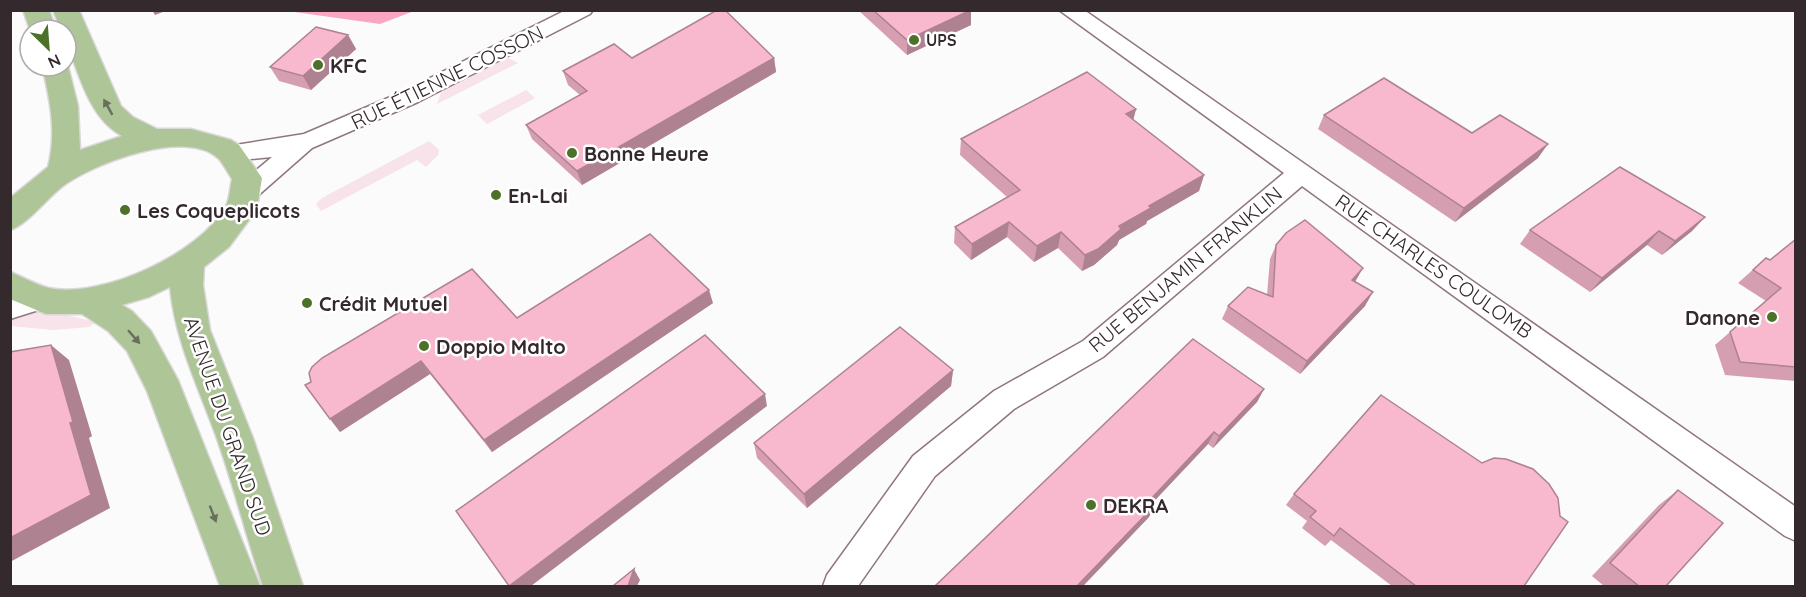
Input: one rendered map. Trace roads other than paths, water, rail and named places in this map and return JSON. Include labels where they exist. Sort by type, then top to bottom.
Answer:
[{"type":"main road","points":[[66,10],[95,81],[113,117],[134,132],[155,139]]},
{"type":"main road","points":[[58,78],[66,129],[65,158],[61,173]]},
{"type":"main road","points":[[10,219],[32,195],[61,173],[107,151],[155,139],[199,140],[222,147],[231,153],[244,170],[245,193],[236,216],[227,229],[188,264],[140,288],[88,301],[61,302],[20,297]]},
{"type":"main road","name":"AVENUE DU GRAND SUD","points":[[188,264],[187,307],[235,440],[283,586]]},
{"type":"main road","points":[[88,301],[120,321],[139,341],[149,359],[169,401],[240,586]]},
{"type":"street","name":"RUE ÉTIENNE COSSON","points":[[231,153],[273,149],[310,141],[410,97],[583,10]]},
{"type":"street","name":"RUE CHARLES COULOMB","points":[[1069,10],[1302,172],[1796,526]]},
{"type":"street","name":"RUE ÉTIENNE COSSON","points":[[245,193],[310,141]]},
{"type":"street","name":"RUE BENJAMIN FRANKLIN","points":[[838,586],[924,466],[1004,400],[1093,349],[1302,172]]},
{"type":"place","name":"UPS","points":[[914,40]]},
{"type":"place","name":"KFC","points":[[318,65]]},
{"type":"place","name":"Bonne Heure","points":[[572,153]]},
{"type":"place","name":"En-Lai","points":[[496,195]]},
{"type":"place","name":"Les Coqueplicots","points":[[125,210]]},
{"type":"place","name":"Crédit Mutuel","points":[[307,303]]},
{"type":"place","name":"Danone","points":[[1772,317]]},
{"type":"place","name":"Doppio Malto","points":[[424,346]]},
{"type":"place","name":"DEKRA","points":[[1091,505]]}]
